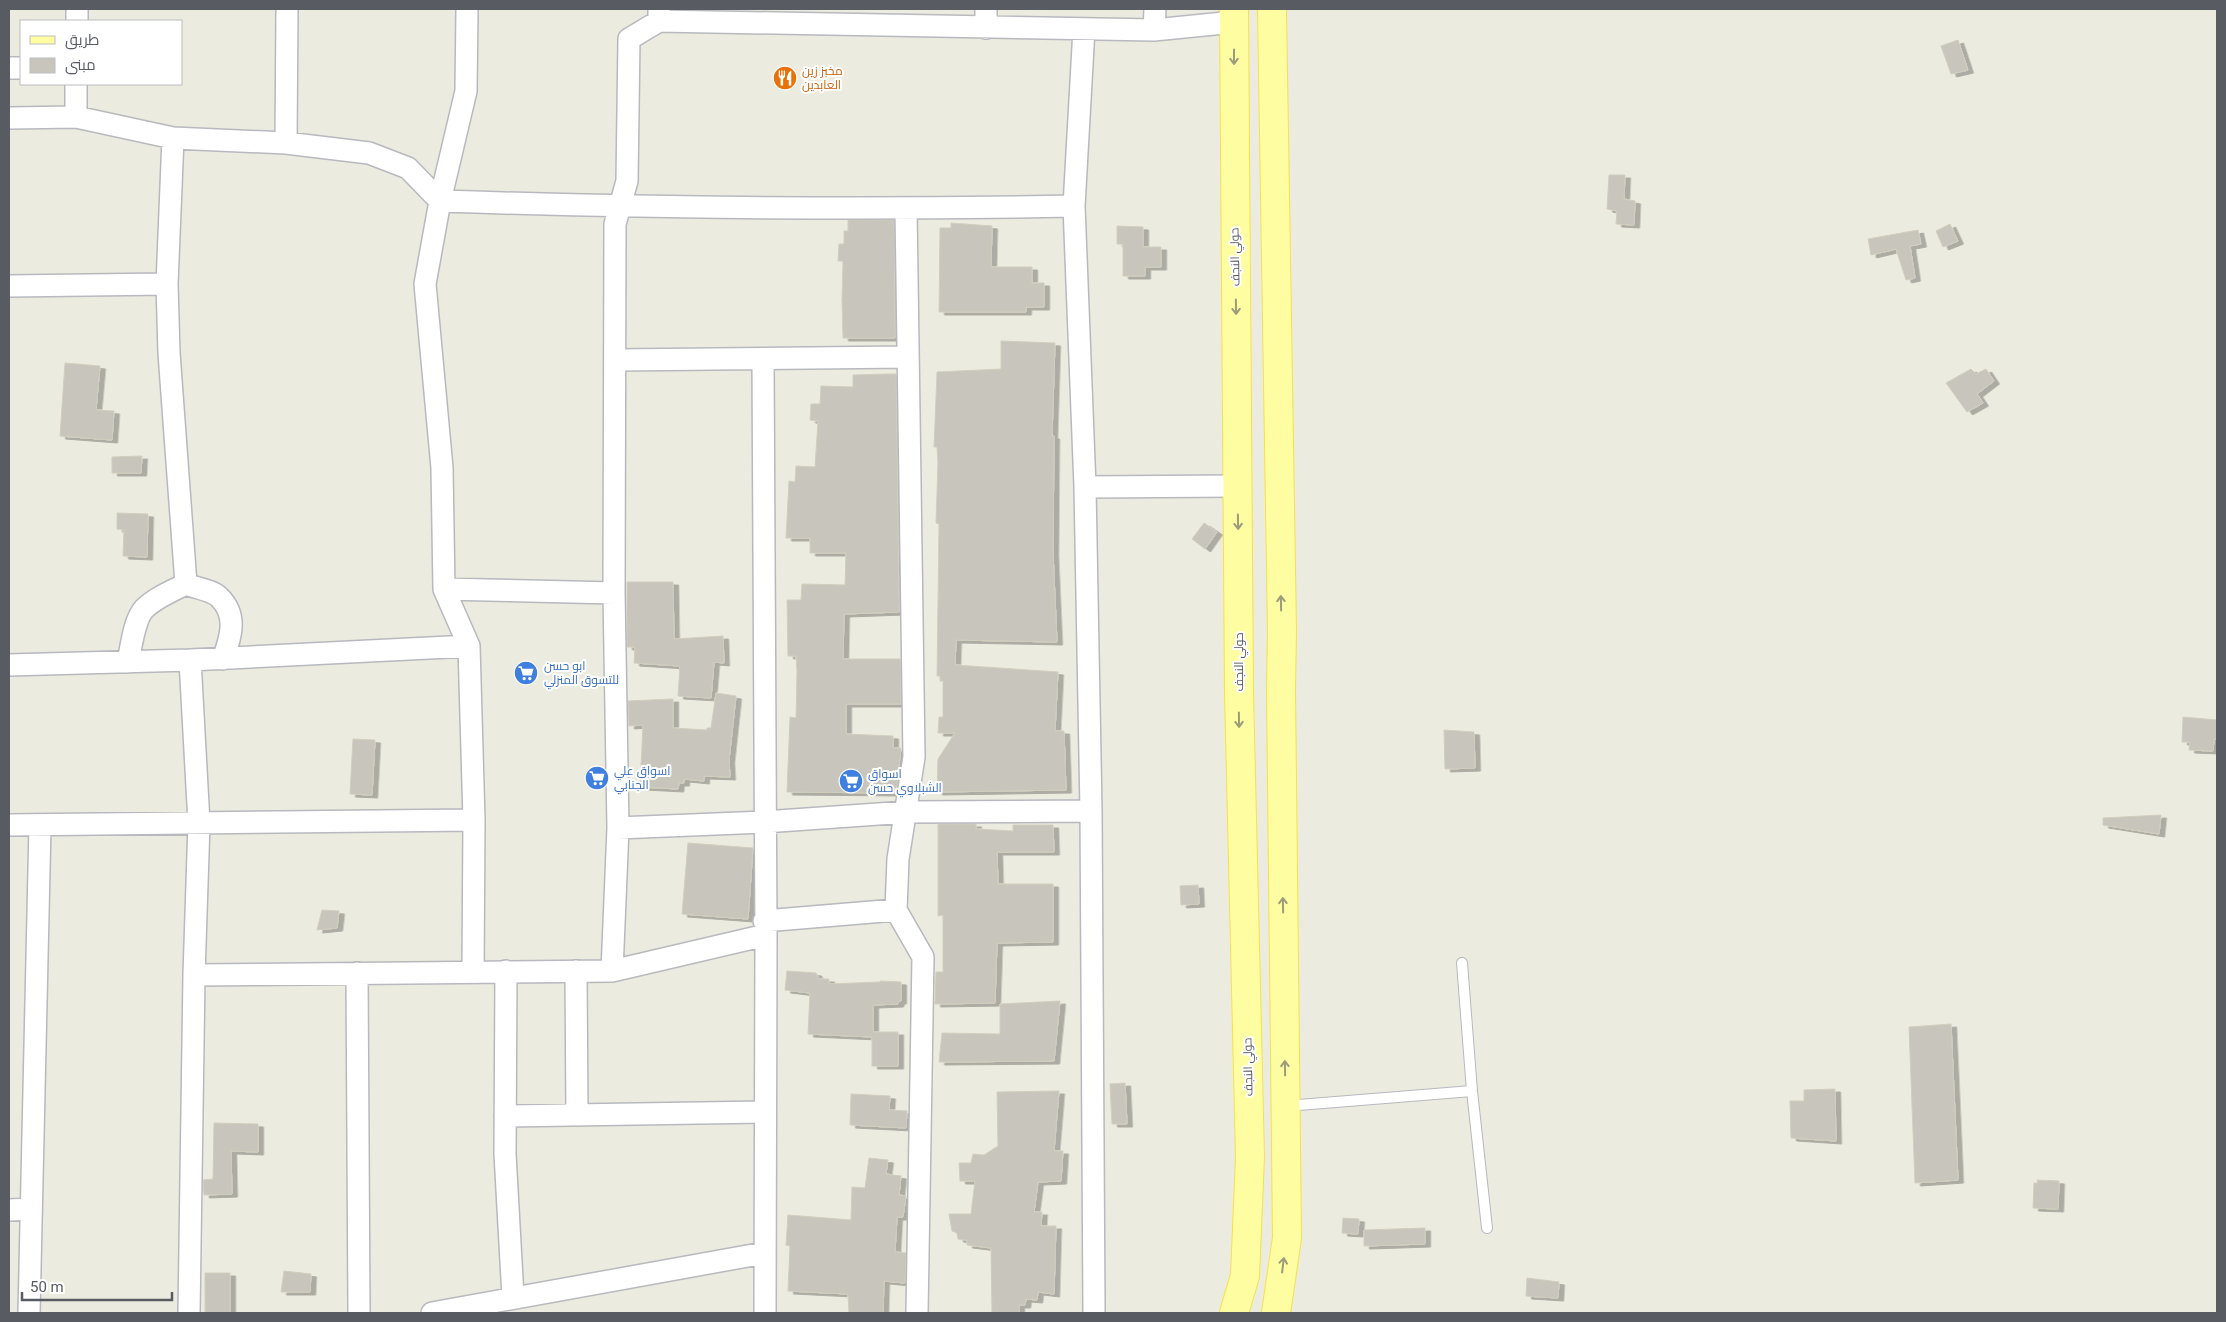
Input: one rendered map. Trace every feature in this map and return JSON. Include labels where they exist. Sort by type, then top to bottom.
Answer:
[{"type":"main road","points":[[1272,9],[1282,631],[1287,1238],[1277,1312]]},
{"type":"main road","name":"حولي النجف","points":[[1234,15],[1239,692],[1250,1157],[1245,1276],[1234,1313]]},
{"type":"main road","points":[[1239,631],[1252,642],[1260,643],[1269,642],[1282,631]]},
{"type":"main road","points":[[1239,692],[1249,681],[1256,679],[1270,680],[1281,690]]},
{"type":"street","points":[[286,143],[287,9]]},
{"type":"street","points":[[467,9],[466,91],[440,201],[425,284],[442,468],[444,589],[469,646],[474,820],[473,972]]},
{"type":"street","points":[[1154,30],[1155,9]]},
{"type":"street","points":[[612,971],[618,828],[614,593],[615,224],[627,181],[629,39],[659,15],[986,18],[1084,30],[1154,30],[1234,15]]},
{"type":"street","points":[[1084,30],[1074,206],[1086,488],[1091,811],[1094,1313]]},
{"type":"street","points":[[76,85],[76,117]]},
{"type":"street","points":[[9,118],[76,117],[173,138],[286,143],[369,153],[408,168],[440,201],[620,206],[906,209],[1074,206]]},
{"type":"street","points":[[173,138],[167,284],[169,353],[186,584]]},
{"type":"street","points":[[906,209],[914,757],[907,812],[898,859],[896,910],[923,957],[918,1313]]},
{"type":"street","points":[[9,286],[167,284]]},
{"type":"street","points":[[616,360],[763,360],[907,357]]},
{"type":"street","points":[[763,360],[765,1313]]},
{"type":"street","points":[[1086,488],[1238,486]]},
{"type":"street","points":[[128,662],[134,632],[143,610],[165,594],[186,584],[218,596],[231,616],[232,634],[223,659]]},
{"type":"street","points":[[444,589],[614,593]]},
{"type":"street","points":[[9,665],[223,659],[469,646]]},
{"type":"street","points":[[189,1313],[194,975],[199,823],[190,660]]},
{"type":"street","points":[[618,828],[764,822],[907,812],[1091,811]]},
{"type":"street","points":[[9,825],[474,820]]},
{"type":"street","points":[[28,1313],[40,825]]},
{"type":"street","points":[[194,975],[612,971],[765,928],[896,910]]},
{"type":"street","points":[[576,971],[578,1115]]},
{"type":"street","points":[[506,972],[505,1154],[513,1297]]},
{"type":"street","points":[[357,973],[359,1313]]},
{"type":"street","points":[[505,1116],[764,1112]]},
{"type":"street","points":[[9,1210],[31,1209]]},
{"type":"street","points":[[432,1313],[764,1253]]},
{"type":"lane","points":[[1462,963],[1472,1091],[1487,1228]]},
{"type":"lane","points":[[1285,1106],[1472,1091]]},
{"type":"building","points":[[1958,40],[1968,70],[1951,74],[1941,46]]},
{"type":"building","points":[[1609,175],[1625,175],[1624,199],[1635,201],[1634,225],[1616,224],[1617,211],[1607,209]]},
{"type":"building","points":[[848,220],[894,220],[895,338],[843,338],[843,261],[838,261],[839,244],[844,244],[844,231],[848,231]]},
{"type":"building","points":[[951,223],[992,226],[991,267],[1032,267],[1032,283],[1044,283],[1044,307],[1026,307],[1026,312],[939,312],[940,228],[951,228]]},
{"type":"building","points":[[1950,224],[1958,241],[1943,247],[1936,231]]},
{"type":"building","points":[[1117,226],[1143,227],[1143,247],[1161,247],[1161,267],[1145,267],[1145,276],[1123,276],[1123,244],[1117,244]]},
{"type":"building","points":[[1918,230],[1921,244],[1910,246],[1915,278],[1906,280],[1896,249],[1871,255],[1868,239]]},
{"type":"building","points":[[1001,341],[1055,343],[1052,436],[1054,436],[1053,553],[1057,642],[956,640],[955,665],[1058,672],[1055,731],[1064,731],[1066,790],[937,792],[938,759],[955,733],[938,733],[939,717],[943,717],[943,681],[940,681],[940,676],[937,676],[939,524],[936,523],[938,462],[937,447],[934,447],[937,372],[1001,369]]},
{"type":"building","points":[[65,363],[100,366],[96,410],[114,411],[112,440],[60,436]]},
{"type":"building","points":[[1971,369],[1976,374],[1986,369],[1994,381],[1977,394],[1983,403],[1967,412],[1946,383]]},
{"type":"building","points":[[896,374],[899,612],[844,614],[843,659],[900,659],[901,704],[846,704],[846,734],[893,736],[893,748],[901,748],[896,793],[787,792],[790,717],[796,718],[797,671],[796,656],[788,656],[787,600],[801,600],[802,584],[845,585],[846,553],[810,553],[810,538],[786,538],[789,481],[795,482],[796,466],[815,467],[818,421],[810,420],[811,404],[820,404],[821,386],[853,387],[853,375]]},
{"type":"building","points":[[142,456],[141,473],[112,473],[112,457]]},
{"type":"building","points":[[117,513],[148,514],[147,557],[123,556],[124,530],[117,529]]},
{"type":"building","points":[[1204,523],[1217,532],[1205,549],[1192,539]]},
{"type":"building","points":[[627,582],[673,582],[674,639],[723,636],[724,663],[714,662],[711,698],[678,696],[680,666],[634,663],[635,647],[627,647]]},
{"type":"building","points":[[716,693],[736,696],[729,760],[730,777],[704,776],[704,781],[684,779],[684,783],[679,783],[678,789],[640,787],[643,725],[629,726],[628,701],[673,699],[673,728],[707,730],[707,728],[711,728]]},
{"type":"building","points":[[2183,717],[2217,720],[2217,739],[2214,739],[2213,751],[2189,750],[2190,742],[2182,742]]},
{"type":"building","points":[[1444,730],[1474,732],[1475,768],[1445,769]]},
{"type":"building","points":[[353,739],[375,740],[372,795],[350,794]]},
{"type":"building","points":[[2161,815],[2159,834],[2103,825],[2103,818]]},
{"type":"building","points":[[938,824],[976,824],[976,829],[1013,831],[1013,825],[1053,825],[1054,852],[997,852],[998,884],[1053,884],[1053,942],[997,943],[995,1003],[935,1004],[936,972],[943,972],[943,915],[938,916]]},
{"type":"building","points":[[688,843],[753,848],[748,919],[682,914]]},
{"type":"building","points":[[1198,885],[1199,904],[1181,905],[1180,886]]},
{"type":"building","points":[[322,910],[339,911],[337,928],[317,930]]},
{"type":"building","points":[[787,971],[816,973],[819,979],[829,979],[829,984],[880,981],[901,982],[901,1001],[898,1004],[873,1005],[873,1032],[898,1032],[898,1066],[872,1066],[872,1037],[808,1034],[810,993],[785,990]]},
{"type":"building","points":[[1060,1001],[1054,1061],[939,1062],[942,1033],[1000,1034],[1000,1004]]},
{"type":"building","points":[[1951,1024],[1958,1180],[1915,1183],[1909,1027]]},
{"type":"building","points":[[1125,1083],[1127,1124],[1112,1124],[1110,1084]]},
{"type":"building","points":[[1835,1089],[1836,1141],[1791,1138],[1790,1101],[1804,1101],[1804,1090]]},
{"type":"building","points":[[1059,1091],[1054,1151],[1063,1151],[1061,1181],[1038,1182],[1034,1212],[1042,1212],[1041,1226],[1056,1226],[1054,1294],[1038,1292],[1037,1300],[1026,1299],[1025,1305],[1019,1305],[1019,1313],[992,1313],[991,1248],[967,1245],[967,1240],[958,1239],[957,1233],[952,1231],[949,1214],[971,1214],[975,1181],[960,1181],[959,1163],[971,1163],[973,1154],[984,1155],[998,1146],[997,1092]]},
{"type":"building","points":[[851,1094],[890,1096],[889,1110],[907,1111],[906,1128],[850,1125]]},
{"type":"building","points":[[214,1123],[258,1124],[258,1152],[231,1151],[232,1194],[204,1195],[203,1180],[213,1179]]},
{"type":"building","points":[[869,1158],[888,1160],[886,1174],[901,1176],[899,1195],[906,1196],[903,1217],[897,1217],[895,1252],[906,1253],[905,1283],[884,1281],[883,1313],[849,1313],[848,1294],[788,1291],[790,1246],[786,1245],[788,1215],[851,1220],[852,1187],[865,1188]]},
{"type":"building","points":[[2037,1180],[2059,1181],[2058,1209],[2033,1208],[2034,1183],[2038,1183]]},
{"type":"building","points":[[1343,1218],[1359,1219],[1358,1234],[1342,1233]]},
{"type":"building","points":[[1425,1228],[1425,1244],[1364,1246],[1364,1230]]},
{"type":"building","points":[[284,1271],[311,1274],[310,1292],[281,1292]]},
{"type":"building","points":[[205,1273],[230,1273],[230,1313],[205,1313]]},
{"type":"building","points":[[1527,1278],[1559,1282],[1558,1298],[1526,1296]]},
{"type":"place","name":"مخبز زين العابدين","points":[[785,78]]},
{"type":"place","name":"ابو حسن للتسوق المنزلي","points":[[526,673]]},
{"type":"place","name":"اسواق علي الجنابي","points":[[597,778]]},
{"type":"place","name":"اسواق الشبلاوي حسن","points":[[851,781]]}]
